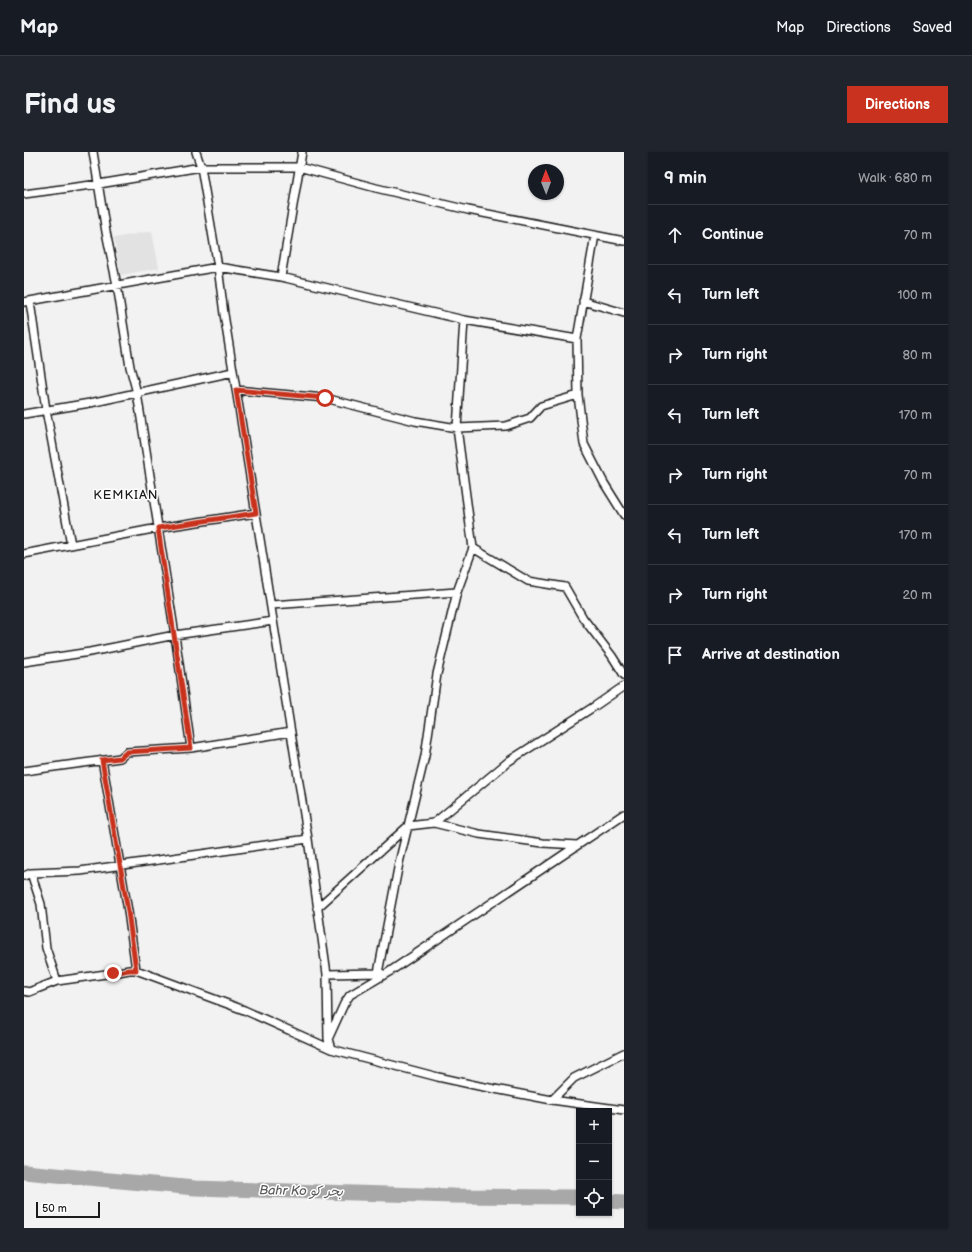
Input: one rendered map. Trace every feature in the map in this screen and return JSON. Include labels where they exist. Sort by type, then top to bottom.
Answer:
[{"type":"street","points":[[93,152],[130,367],[137,393],[191,748]]},
{"type":"street","points":[[196,152],[201,167],[218,267],[233,372],[308,839],[327,974],[328,1039],[331,1049]]},
{"type":"street","points":[[281,277],[302,152]]},
{"type":"street","points":[[24,194],[99,184],[201,167],[299,167],[384,190],[468,210],[624,241]]},
{"type":"street","points":[[595,235],[577,339],[578,395],[584,444],[604,483],[624,515]]},
{"type":"street","points":[[71,545],[27,302],[218,267],[281,277],[464,320],[577,339]]},
{"type":"street","points":[[584,302],[624,313]]},
{"type":"street","points":[[378,973],[389,912],[425,756],[437,674],[457,592],[473,548],[457,428],[464,320]]},
{"type":"street","points":[[24,414],[90,403],[233,372]]},
{"type":"street","points":[[236,390],[325,398],[415,421],[457,428],[506,426],[530,418],[541,406],[578,395]]},
{"type":"street","points":[[24,554],[158,528],[256,513]]},
{"type":"street","points":[[473,548],[528,582],[565,588],[583,618],[612,656],[624,675]]},
{"type":"street","points":[[271,606],[457,592]]},
{"type":"street","points":[[24,662],[90,652],[175,635],[273,621]]},
{"type":"street","points":[[434,823],[509,760],[624,686]]},
{"type":"street","points":[[24,771],[120,758],[127,752],[191,748],[291,732]]},
{"type":"street","points":[[102,760],[128,911],[136,970]]},
{"type":"street","points":[[328,1039],[344,1004],[350,996],[390,972],[624,814]]},
{"type":"street","points":[[318,908],[408,826],[434,823],[479,834],[543,843],[576,845]]},
{"type":"street","points":[[57,981],[46,948],[41,904],[28,874],[80,871],[308,839]]},
{"type":"street","points":[[24,991],[29,992],[57,981],[136,970],[244,1010],[331,1049],[438,1077],[552,1100],[624,1110]]},
{"type":"street","points":[[327,974],[390,972]]},
{"type":"street","points":[[552,1100],[574,1078],[624,1053]]},
{"type":"shaded area","points":[[152,231],[159,268],[121,275],[114,238]]},
{"type":"waterway","name":"Bahr Ko بحر كو","points":[[24,1172],[195,1188],[453,1196],[576,1197]]},
{"type":"waterway","name":"Bahr Ko بحر كو","points":[[612,1201],[624,1202]]},
{"type":"district","name":"KEMKIAN","points":[[126,495]]},
{"type":"route","points":[[113,973],[136,970],[128,911],[102,760],[120,758],[127,752],[191,748],[158,528],[256,513],[236,390],[325,398]]}]
